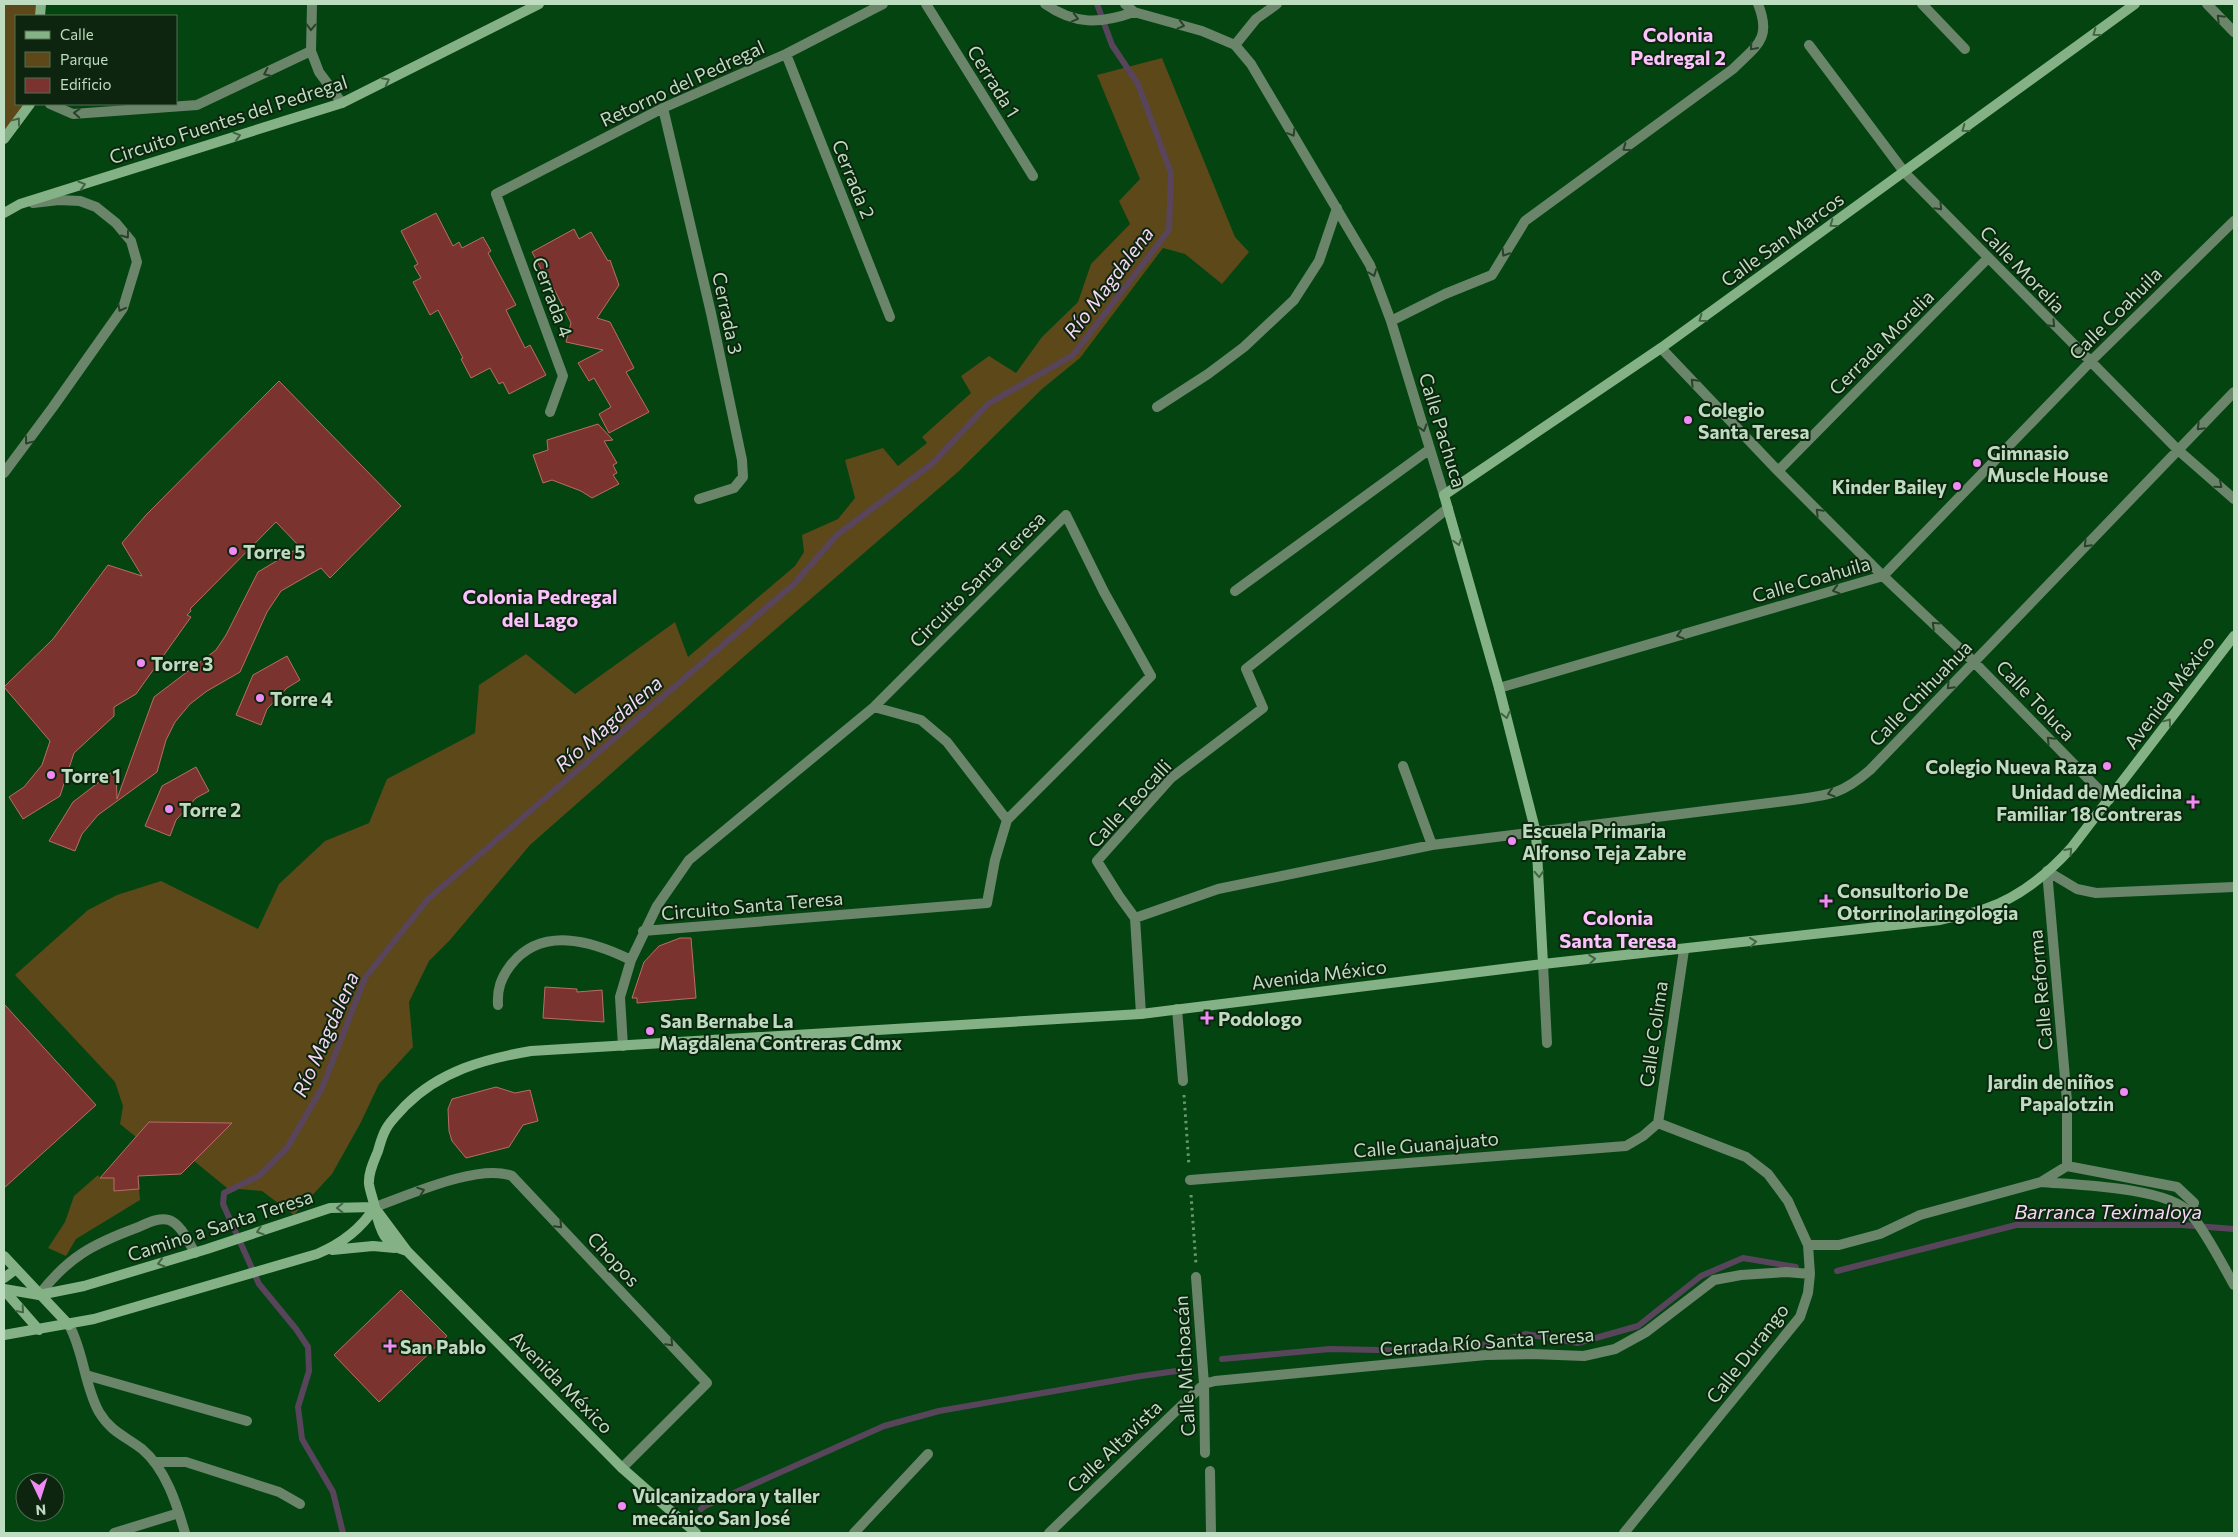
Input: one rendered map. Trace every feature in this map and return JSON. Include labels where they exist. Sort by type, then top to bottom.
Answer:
[{"type":"street","points":[[312,4],[311,51],[319,72],[342,103]]},
{"type":"street","name":"Circuito Fuentes del Pedregal","points":[[4,213],[20,204],[342,103],[539,4]]},
{"type":"street","name":"Retorno del Pedregal","points":[[496,194],[663,108],[786,54],[882,4]]},
{"type":"street","name":"Cerrada 1","points":[[926,4],[1032,176]]},
{"type":"street","points":[[1044,4],[1058,13],[1083,20],[1109,21],[1134,12]]},
{"type":"street","name":"Calle Pachuca","points":[[1125,4],[1134,12],[1202,31],[1235,45],[1251,64],[1370,265],[1391,321],[1448,508],[1499,688],[1536,833],[1543,964]]},
{"type":"street","points":[[1235,45],[1256,19],[1277,4]]},
{"type":"street","points":[[1391,321],[1445,294],[1492,275],[1526,221],[1733,68],[1757,45],[1764,33],[1764,19],[1758,4]]},
{"type":"street","points":[[1922,4],[1965,49]]},
{"type":"street","name":"Calle San Marcos","points":[[1444,495],[1662,348],[2135,4]]},
{"type":"street","points":[[2207,4],[2234,32]]},
{"type":"street","name":"Calle Morelia","points":[[1809,45],[1905,172],[2178,450],[2234,499]]},
{"type":"street","points":[[52,105],[73,114],[197,105],[271,72],[311,51]]},
{"type":"street","name":"Cerrada 2","points":[[786,54],[890,316]]},
{"type":"street","points":[[4,139],[29,105]]},
{"type":"street","name":"Cerrada 3","points":[[663,108],[711,314],[742,460],[743,476],[734,488],[698,499]]},
{"type":"street","name":"Cerrada 4","points":[[496,194],[563,376],[550,412]]},
{"type":"street","points":[[4,472],[53,408],[123,308],[137,262],[131,241],[116,222],[96,207],[80,201],[59,200],[20,204]]},
{"type":"street","points":[[1157,407],[1208,374],[1244,347],[1294,300],[1319,261],[1337,208]]},
{"type":"street","name":"Calle Coahuila","points":[[1499,688],[1883,576],[2090,362],[2234,221]]},
{"type":"street","name":"Cerrada Morelia","points":[[1778,471],[1988,258]]},
{"type":"street","name":"Calle Toluca","points":[[1662,348],[1778,471],[1883,576],[1974,662],[2109,800]]},
{"type":"street","name":"Calle Chihuahua","points":[[1135,918],[1218,889],[1432,845],[1830,795],[1852,786],[1870,770],[2234,392]]},
{"type":"street","points":[[1234,590],[1430,449]]},
{"type":"street","name":"Calle Teocalli","points":[[1135,918],[1118,896],[1098,861],[1171,778],[1263,708],[1246,668],[1448,508]]},
{"type":"street","name":"Circuito Santa Teresa","points":[[623,1046],[620,997],[631,960],[643,931],[672,882],[689,860],[874,707],[1066,515],[1104,592],[1151,676],[1007,820],[995,860],[987,903],[643,931]]},
{"type":"street","name":"Avenida México","points":[[395,1248],[387,1241],[378,1222],[369,1184],[371,1170],[386,1130],[412,1099],[430,1084],[450,1073],[480,1062],[509,1055],[623,1046],[1140,1014],[1543,964],[1684,950],[1940,920],[1985,909],[2022,892],[2072,847],[2234,636]]},
{"type":"street","points":[[874,707],[921,720],[947,742],[1007,820]]},
{"type":"street","points":[[1403,766],[1432,845]]},
{"type":"street","points":[[2047,871],[2077,889],[2096,893],[2234,887]]},
{"type":"street","name":"Calle Reforma","points":[[2047,871],[2067,1101],[2067,1166]]},
{"type":"street","points":[[1135,918],[1140,1014]]},
{"type":"street","points":[[498,1005],[498,990],[504,973],[525,950],[542,942],[558,940],[581,942],[614,952],[631,960]]},
{"type":"street","name":"Calle Colima","points":[[1658,1123],[1684,950]]},
{"type":"street","points":[[1543,964],[1547,1043]]},
{"type":"street","points":[[1177,1009],[1183,1081]]},
{"type":"street","name":"Calle Guanajuato","points":[[1190,1180],[1626,1146],[1643,1136],[1658,1123]]},
{"type":"street","name":"Calle Durango","points":[[1624,1533],[1800,1317],[1808,1293],[1810,1274],[1808,1246],[1788,1201],[1768,1174],[1746,1157],[1658,1123]]},
{"type":"street","points":[[1808,1246],[1839,1245],[1880,1234],[1920,1215],[2041,1182],[2067,1166],[2177,1186],[2234,1285]]},
{"type":"street","name":"Chopos","points":[[375,1207],[468,1176],[491,1172],[503,1172],[512,1176],[707,1383],[622,1468]]},
{"type":"street","points":[[2041,1182],[2124,1190],[2166,1198],[2188,1207]]},
{"type":"street","points":[[317,1254],[341,1243],[366,1220],[375,1207]]},
{"type":"street","name":"Avenida México","points":[[375,1207],[407,1251],[622,1468],[696,1533]]},
{"type":"street","name":"Camino a Santa Teresa","points":[[4,1290],[39,1295],[84,1286],[195,1253],[330,1208],[375,1207]]},
{"type":"street","points":[[39,1295],[55,1274],[100,1242],[157,1220],[169,1220],[175,1223],[195,1253]]},
{"type":"street","points":[[4,1335],[69,1325],[317,1254],[354,1247],[373,1246],[407,1251]]},
{"type":"street","points":[[4,1256],[69,1325],[76,1338],[86,1375],[99,1411],[114,1430],[141,1449],[154,1462],[162,1474],[179,1513],[185,1533]]},
{"type":"street","points":[[4,1278],[16,1269]]},
{"type":"street","name":"Cerrada Río Santa Teresa","points":[[1204,1384],[1215,1380],[1486,1355],[1584,1356],[1615,1349],[1646,1332],[1714,1280],[1741,1275],[1786,1272],[1810,1274]]},
{"type":"street","name":"Calle Michoacán","points":[[1196,1277],[1204,1384],[1205,1453]]},
{"type":"street","points":[[4,1290],[39,1330]]},
{"type":"street","points":[[86,1375],[247,1421]]},
{"type":"street","name":"Calle Altavista","points":[[1049,1533],[1204,1384]]},
{"type":"street","points":[[854,1533],[928,1454]]},
{"type":"street","points":[[154,1462],[186,1462],[279,1492],[300,1504]]},
{"type":"street","points":[[1210,1471],[1211,1533]]},
{"type":"street","points":[[114,1533],[179,1513]]},
{"type":"green space","points":[[4,4],[40,4],[39,15],[15,15],[15,105],[29,105],[4,139]]},
{"type":"green space","points":[[1162,58],[1235,237],[1249,252],[1222,284],[1185,254],[1163,248],[1080,358],[1042,389],[959,471],[530,845],[450,940],[429,961],[409,1002],[413,1047],[379,1084],[360,1124],[332,1174],[294,1215],[262,1191],[227,1188],[194,1161],[231,1123],[149,1122],[136,1137],[120,1124],[123,1106],[115,1082],[15,975],[88,910],[117,895],[161,881],[258,929],[279,884],[325,841],[369,823],[387,779],[475,733],[479,685],[526,654],[575,694],[675,622],[688,657],[795,566],[804,552],[802,535],[838,519],[855,498],[845,460],[883,448],[898,466],[927,443],[922,437],[971,393],[961,376],[989,356],[1016,373],[1042,337],[1078,302],[1091,264],[1130,224],[1119,201],[1140,179],[1097,75]]},
{"type":"green space","points":[[98,1175],[100,1178],[114,1178],[115,1191],[139,1189],[140,1200],[76,1239],[66,1256],[48,1248],[65,1222],[74,1196]]},
{"type":"building","points":[[436,213],[453,246],[459,242],[462,248],[483,237],[491,251],[488,253],[516,305],[506,310],[525,348],[530,345],[546,375],[509,394],[503,382],[499,384],[490,368],[471,378],[461,359],[463,358],[438,310],[430,315],[413,282],[421,278],[414,266],[418,264],[401,231]]},
{"type":"building","points":[[574,229],[579,239],[591,232],[608,261],[610,260],[619,285],[597,318],[610,322],[634,368],[626,372],[649,412],[609,433],[599,414],[611,407],[594,378],[589,381],[578,363],[603,350],[566,342],[571,323],[549,279],[547,280],[532,252]]},
{"type":"building","points":[[279,381],[401,506],[330,578],[321,568],[281,591],[267,612],[240,672],[207,691],[190,704],[175,722],[166,740],[157,772],[98,815],[82,834],[75,851],[49,841],[73,802],[116,769],[117,799],[154,697],[216,650],[226,635],[258,572],[300,547],[276,522],[190,609],[191,611],[187,615],[191,617],[136,694],[114,707],[114,716],[74,753],[60,796],[23,819],[9,797],[24,787],[42,765],[50,741],[4,687],[53,639],[108,565],[142,576],[122,543],[146,515]]},
{"type":"building","points":[[598,424],[613,440],[604,441],[617,463],[613,465],[617,473],[613,475],[619,484],[592,498],[581,491],[552,480],[543,483],[533,455],[548,450],[547,440]]},
{"type":"building","name":"Torre 4","points":[[287,656],[300,680],[287,688],[267,709],[261,725],[236,715],[253,675]]},
{"type":"building","name":"Torre 2","points":[[196,767],[209,791],[196,798],[176,820],[170,836],[145,826],[162,786]]},
{"type":"building","points":[[680,938],[691,938],[696,998],[637,1003],[637,998],[632,998],[644,962],[659,946]]},
{"type":"building","points":[[545,987],[577,989],[577,992],[602,990],[604,1022],[543,1018]]},
{"type":"building","points":[[4,1004],[96,1105],[4,1188]]},
{"type":"building","points":[[496,1087],[515,1093],[530,1090],[538,1121],[523,1125],[509,1147],[466,1158],[452,1141],[449,1131],[448,1109],[452,1099]]},
{"type":"building","points":[[149,1122],[232,1123],[181,1174],[138,1176],[139,1189],[114,1191],[114,1178],[100,1178]]},
{"type":"building","name":"San Pablo","points":[[401,1290],[447,1336],[379,1402],[334,1355]]},
{"type":"waterway","name":"Río Magdalena","points":[[343,1533],[333,1492],[302,1439],[298,1407],[309,1371],[308,1347],[296,1329],[259,1284],[223,1204],[224,1193],[259,1176],[287,1148],[322,1088],[365,978],[428,899],[794,584],[837,535],[933,463],[988,404],[1073,355],[1169,230],[1171,173],[1138,84],[1112,45],[1097,4]]},
{"type":"waterway","name":"Barranca Teximaloya","points":[[1837,1271],[2016,1225],[2182,1225],[2234,1229]]},
{"type":"waterway","points":[[1222,1359],[1330,1349],[1427,1351],[1489,1344],[1526,1334],[1578,1343],[1638,1326],[1701,1276],[1743,1258],[1796,1267]]},
{"type":"waterway","points":[[701,1509],[884,1426],[939,1411],[1191,1369]]},
{"type":"place","name":"Colegio Santa Teresa","points":[[1688,420]]},
{"type":"place","name":"Gimnasio Muscle House","points":[[1977,463]]},
{"type":"place","name":"Kinder Bailey","points":[[1957,486]]},
{"type":"place","name":"Torre 5","points":[[233,551]]},
{"type":"place","name":"Torre 3","points":[[141,663]]},
{"type":"place","name":"Torre 4","points":[[260,698]]},
{"type":"place","name":"Colegio Nueva Raza","points":[[2107,766]]},
{"type":"place","name":"Torre 1","points":[[51,775]]},
{"type":"place","name":"Unidad de Medicina Familiar 18 Contreras","points":[[2193,802]]},
{"type":"place","name":"Torre 2","points":[[169,809]]},
{"type":"place","name":"Escuela Primaria Alfonso Teja Zabre","points":[[1512,841]]},
{"type":"place","name":"Consultorio De Otorrinolaringologia","points":[[1826,901]]},
{"type":"place","name":"Podologo","points":[[1207,1018]]},
{"type":"place","name":"San Bernabe La Magdalena Contreras Cdmx","points":[[650,1031]]},
{"type":"place","name":"Jardin de niños Papalotzin","points":[[2124,1092]]},
{"type":"place","name":"San Pablo","points":[[390,1346]]},
{"type":"place","name":"Vulcanizadora y taller mecánico San José","points":[[622,1506]]},
{"type":"district","name":"Colonia Pedregal 2","points":[[1678,46]]},
{"type":"district","name":"Colonia Pedregal del Lago","points":[[540,608]]},
{"type":"district","name":"Colonia Santa Teresa","points":[[1618,928]]}]
